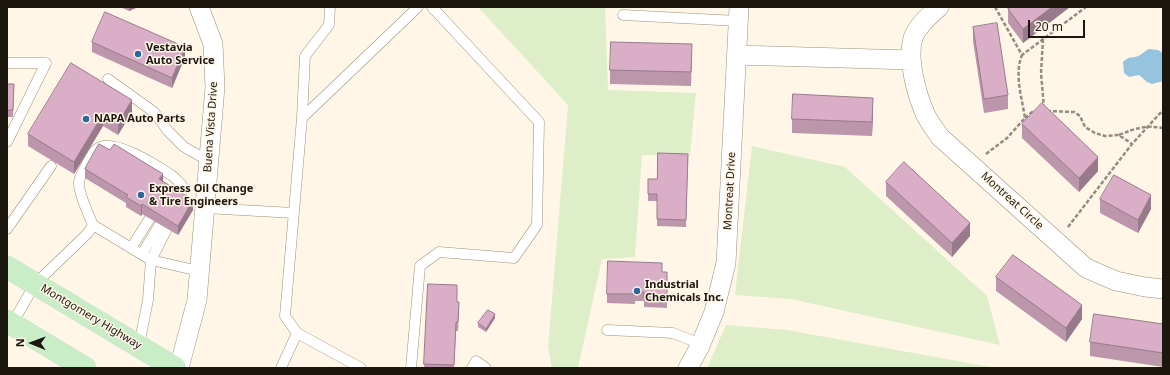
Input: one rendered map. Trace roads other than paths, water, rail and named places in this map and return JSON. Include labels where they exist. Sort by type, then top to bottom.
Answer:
[{"type":"main road","name":"Montgomery Highway","points":[[7,267],[175,368]]},
{"type":"main road","points":[[10,322],[80,367]]},
{"type":"street","name":"Buena Vista Drive","points":[[180,368],[197,300],[215,88],[213,44],[199,7]]},
{"type":"street","name":"Montreat Circle","points":[[939,7],[926,18],[913,37],[911,60],[915,86],[924,112],[940,137],[1086,268],[1116,281],[1145,288],[1163,289]]},
{"type":"street","name":"Montreat Drive","points":[[688,368],[701,344],[714,312],[726,263],[738,14]]},
{"type":"street","points":[[736,55],[911,60]]},
{"type":"lane","points":[[330,7],[329,25],[305,56],[302,118],[285,316],[296,333],[361,368]]},
{"type":"lane","points":[[302,118],[418,7]]},
{"type":"lane","points":[[411,368],[420,266],[439,252],[514,258],[536,225],[539,122],[432,7]]},
{"type":"lane","points":[[623,15],[738,14]]},
{"type":"lane","points":[[7,64],[46,63],[7,142]]},
{"type":"lane","points":[[108,79],[154,112],[168,131],[184,147],[209,161]]},
{"type":"lane","points":[[177,200],[182,185],[167,172],[136,154],[119,148],[106,146],[99,147],[94,152],[79,181],[86,209],[92,225],[151,260],[199,271]]},
{"type":"lane","points":[[7,229],[51,166]]},
{"type":"lane","points":[[167,172],[168,184]]},
{"type":"lane","points":[[205,208],[294,213]]},
{"type":"lane","points":[[131,248],[150,218]]},
{"type":"lane","points":[[10,322],[35,284],[88,233],[92,225]]},
{"type":"lane","points":[[138,345],[148,300],[151,260],[164,227],[142,254]]},
{"type":"lane","points":[[607,330],[673,333],[701,344]]},
{"type":"lane","points":[[281,368],[296,333]]},
{"type":"lane","points":[[472,368],[476,362],[486,368]]},
{"type":"water","points":[[1149,49],[1158,50],[1163,53],[1163,81],[1152,84],[1147,82],[1139,75],[1129,77],[1124,73],[1123,62],[1129,58],[1136,57]]},
{"type":"place","name":"Vestavia Auto Service","points":[[138,54]]},
{"type":"place","name":"NAPA Auto Parts","points":[[86,119]]},
{"type":"place","name":"Express Oil Change & Tire Engineers","points":[[141,195]]},
{"type":"place","name":"Industrial Chemicals Inc.","points":[[637,291]]}]
